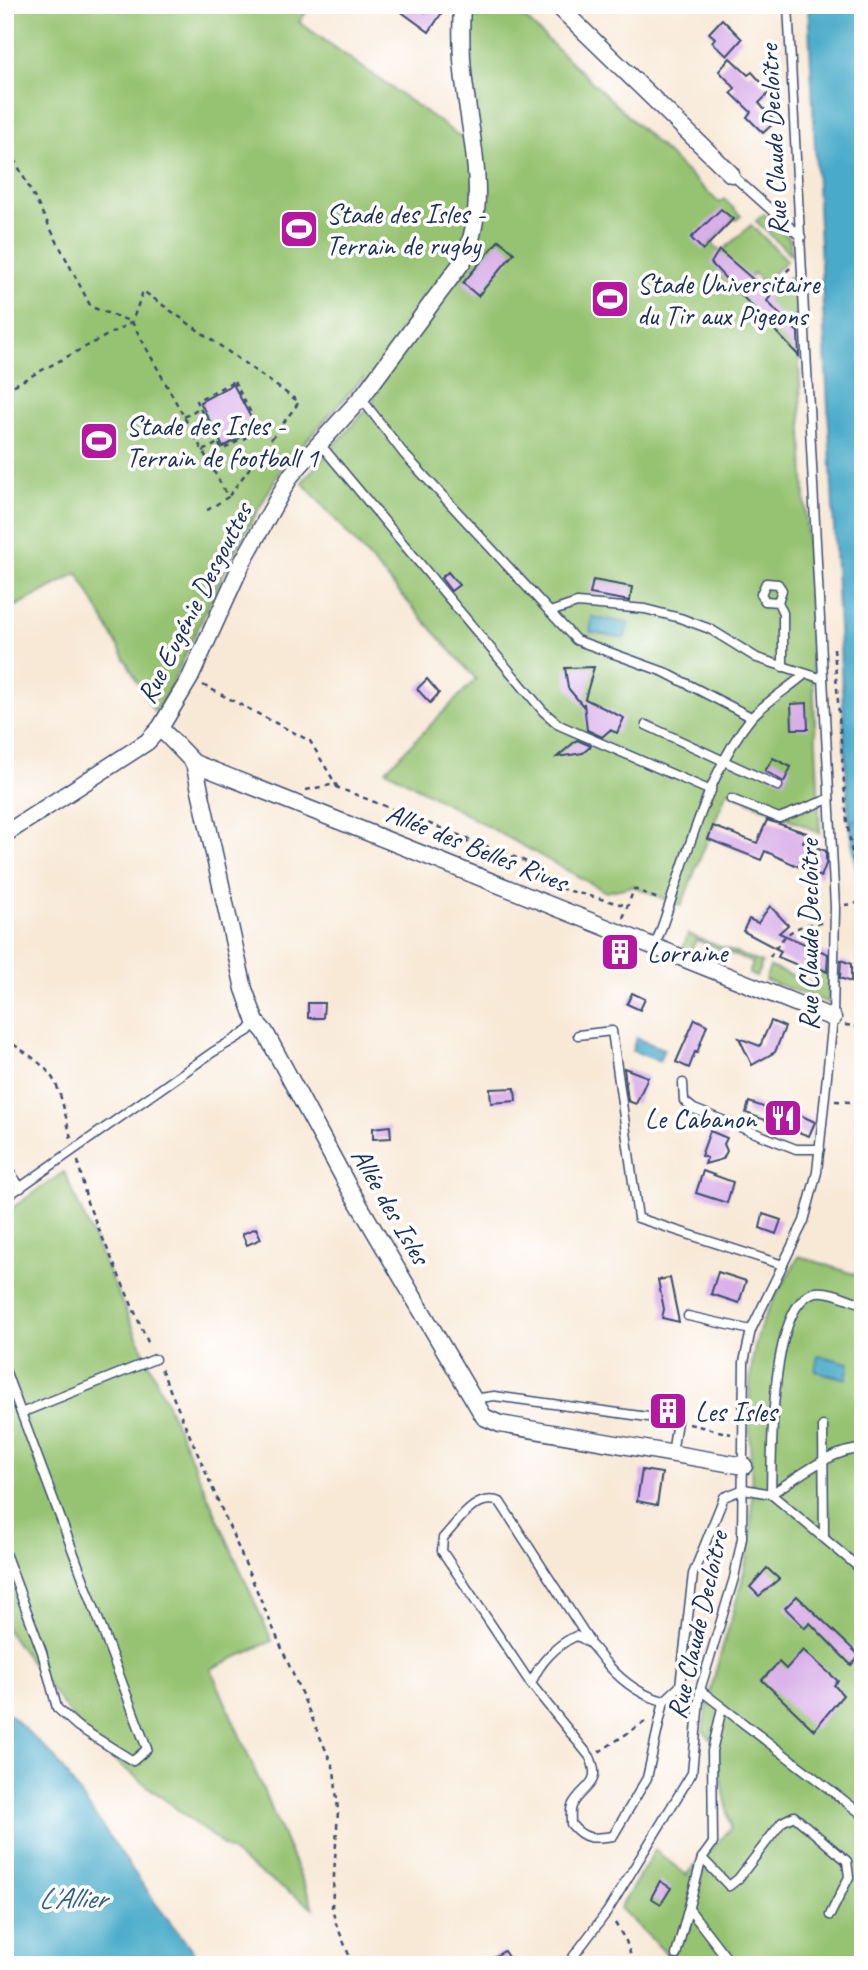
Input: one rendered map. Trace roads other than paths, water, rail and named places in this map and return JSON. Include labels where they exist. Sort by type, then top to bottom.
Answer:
[{"type":"street","name":"Rue Eugénie Desgouttes","points":[[5,834],[147,742],[160,728],[190,678],[243,561],[291,475],[361,398],[453,277],[473,240],[479,198],[462,60],[462,5]]},
{"type":"street","points":[[557,5],[731,174]]},
{"type":"street","name":"Allée des Belles Rives","points":[[160,728],[194,763],[840,1022]]},
{"type":"street","name":"Allée des Isles","points":[[194,763],[244,989],[256,1022],[484,1417],[500,1424],[744,1466]]},
{"type":"lane","name":"Rue Claude Decloître","points":[[567,1965],[607,1912],[692,1773],[700,1690],[734,1578],[742,1538],[742,1382],[751,1330],[804,1221],[820,1149],[840,1022],[788,5]]},
{"type":"lane","points":[[731,174],[801,237]]},
{"type":"lane","points":[[361,398],[404,454],[576,640],[664,672],[751,717]]},
{"type":"lane","points":[[320,444],[543,711],[559,725],[711,791]]},
{"type":"lane","points":[[778,602],[783,613],[783,667]]},
{"type":"lane","points":[[550,612],[577,603],[656,612],[710,629],[757,658],[823,679]]},
{"type":"lane","points":[[655,946],[711,791],[725,762],[751,717],[805,674]]},
{"type":"lane","points":[[646,725],[778,786]]},
{"type":"lane","points":[[731,799],[779,818],[830,799]]},
{"type":"lane","points":[[5,1198],[213,1052],[248,1031],[256,1022]]},
{"type":"lane","points":[[578,1035],[612,1031],[638,1218],[783,1265]]},
{"type":"lane","points":[[683,1083],[684,1101],[694,1109],[796,1149],[820,1149]]},
{"type":"lane","points":[[5,1166],[21,1188]]},
{"type":"lane","points":[[771,1494],[774,1387],[786,1332],[800,1301],[814,1292],[826,1292],[863,1304]]},
{"type":"lane","points":[[688,1316],[751,1330]]},
{"type":"lane","points":[[21,1413],[155,1359]]},
{"type":"lane","points":[[5,1370],[9,1392],[21,1413],[147,1749],[132,1761],[77,1726],[57,1708],[42,1652],[5,1553]]},
{"type":"lane","points":[[473,1400],[494,1396],[677,1422],[672,1454]]},
{"type":"lane","points":[[823,1426],[824,1536]]},
{"type":"lane","points":[[771,1494],[824,1462],[854,1449],[863,1449]]},
{"type":"lane","points":[[664,1701],[646,1697],[609,1667],[500,1502],[492,1499],[477,1502],[443,1538],[442,1552],[531,1684],[590,1757],[595,1768],[594,1779],[572,1807],[571,1824],[580,1834],[592,1840],[613,1836],[647,1778],[664,1701],[680,1686],[693,1574],[724,1497],[744,1489],[771,1494],[863,1571]]},
{"type":"lane","points":[[531,1684],[536,1671],[562,1642],[576,1636],[589,1640]]},
{"type":"lane","points":[[700,1690],[863,1815]]},
{"type":"lane","points":[[676,1955],[702,1858],[713,1843],[712,1751],[722,1708]]},
{"type":"lane","points":[[702,1858],[729,1886],[738,1879],[782,1822],[794,1816],[847,1861],[849,1877],[830,1915]]},
{"type":"lane","points":[[689,1909],[732,1965]]},
{"type":"water","points":[[808,5],[863,5],[863,915],[848,810]]},
{"type":"water","points":[[592,617],[628,623],[625,638],[590,632]]},
{"type":"water","points":[[636,1038],[664,1049],[659,1061],[632,1051]]},
{"type":"water","points":[[818,1355],[849,1363],[846,1379],[815,1371]]},
{"type":"water","name":"L'Allier","points":[[5,1710],[55,1758],[156,1904],[204,1965],[5,1965]]},
{"type":"place","name":"Stade des Isles - Terrain de rugby","points":[[299,229]]},
{"type":"place","name":"Stade Universitaire du Tir aux Pigeons","points":[[610,299]]},
{"type":"place","name":"Stade des Isles - Terrain de football 1","points":[[99,441]]},
{"type":"place","name":"Lorraine","points":[[620,952]]},
{"type":"place","name":"Le Cabanon","points":[[783,1118]]},
{"type":"place","name":"Les Isles","points":[[668,1411]]}]
